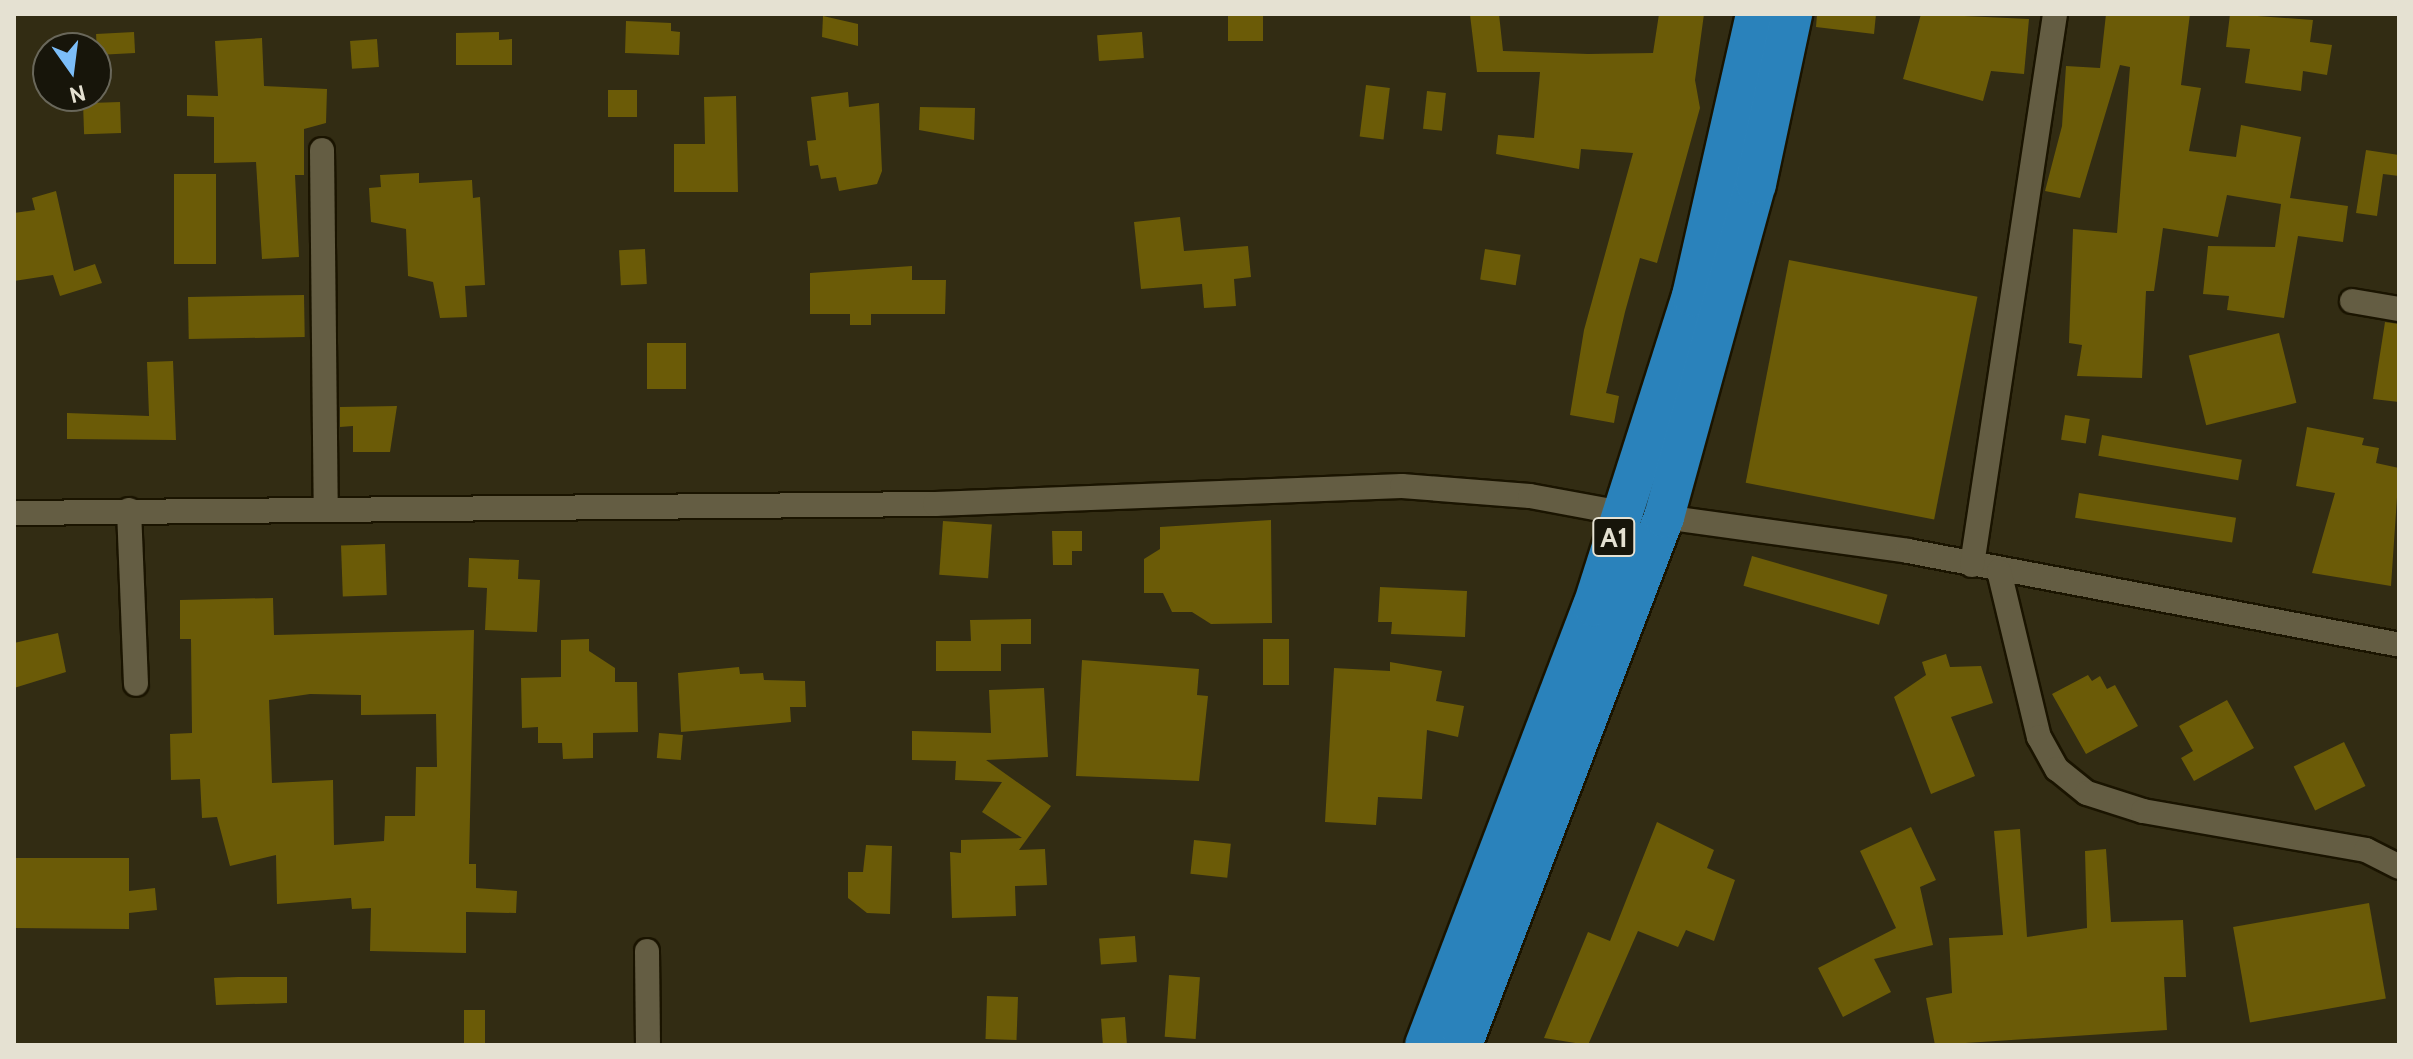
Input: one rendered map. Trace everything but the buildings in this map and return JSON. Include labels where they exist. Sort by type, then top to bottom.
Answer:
[{"type":"highway","name":"A1","points":[[1425,1045],[1622,513],[1692,296],[1756,14]]},
{"type":"highway","name":"A1","points":[[1462,1045],[1664,517],[1756,184],[1792,14]]},
{"type":"street","points":[[1972,565],[2055,14]]},
{"type":"street","points":[[322,150],[326,507]]},
{"type":"street","points":[[2352,301],[2399,309]]},
{"type":"street","points":[[14,513],[326,507],[935,504],[1402,486],[1530,496],[1622,513]]},
{"type":"street","points":[[129,510],[136,684]]},
{"type":"street","points":[[1664,517],[1972,565],[2399,645]]},
{"type":"street","points":[[1999,571],[2039,737],[2057,769],[2087,793],[2143,811],[2366,850],[2399,867]]},
{"type":"street","points":[[647,951],[648,1045]]}]
